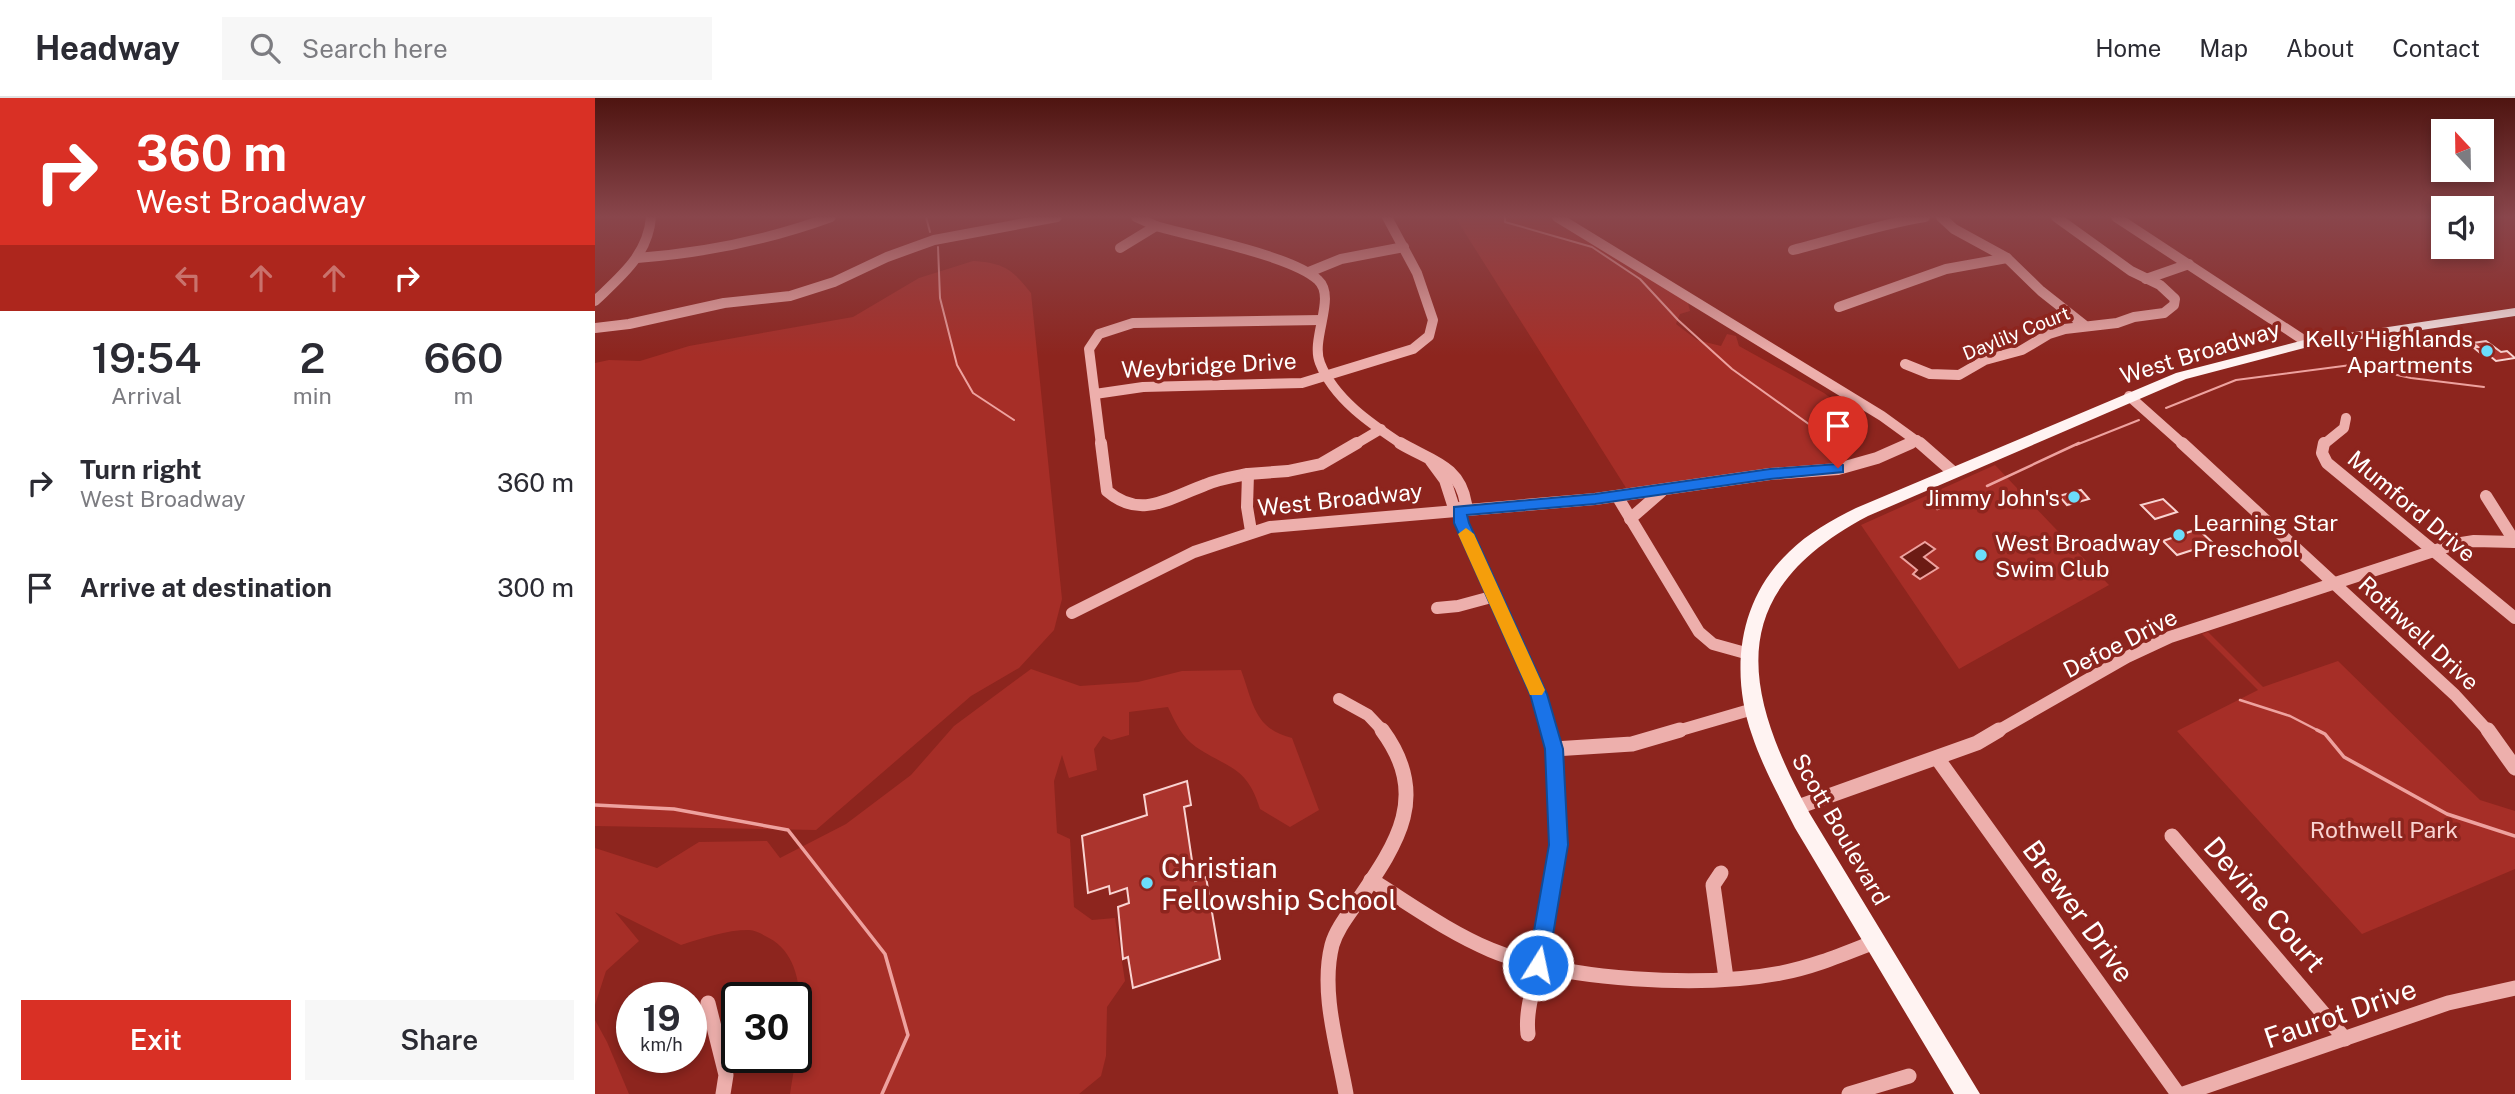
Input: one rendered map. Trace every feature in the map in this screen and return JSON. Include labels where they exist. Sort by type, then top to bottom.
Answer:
[{"type":"main road","name":"West Broadway","points":[[1749,654],[1763,601],[1775,580],[1803,549],[1822,533],[1862,512],[2129,396],[2192,373],[2308,343],[2515,312]]},
{"type":"main road","name":"Scott Boulevard","points":[[1749,654],[1753,709],[1769,757],[1795,808],[1968,1094]]},
{"type":"street","points":[[595,301],[633,263]]},
{"type":"street","points":[[595,328],[629,324],[724,303],[790,296],[834,282],[873,263]]},
{"type":"street","points":[[1281,263],[1309,272],[1325,289],[1316,349],[1325,376],[1341,398],[1381,429],[1431,461],[1445,480],[1453,505],[1459,510],[1461,523],[1538,694],[1554,749],[1558,845],[1538,965],[1526,1018],[1528,1034]]},
{"type":"street","points":[[1309,272],[1330,263]]},
{"type":"street","name":"Weybridge Drive","points":[[1095,394],[1143,387],[1284,385],[1399,355],[1413,349],[1428,337],[1432,330],[1431,311],[1411,263]]},
{"type":"street","points":[[1633,263],[1917,440],[1953,472]]},
{"type":"street","points":[[1839,307],[1858,298],[1894,289],[1946,269],[1977,263]]},
{"type":"street","points":[[2013,263],[2041,291],[2084,325]]},
{"type":"street","points":[[2122,263],[2146,279],[2189,264],[2308,343]]},
{"type":"street","name":"Daylily Court","points":[[1905,364],[1930,374],[1959,374],[1985,360],[2022,351],[2049,334],[2084,325],[2117,323],[2134,317],[2164,313],[2171,309],[2175,299],[2168,290],[2146,279]]},
{"type":"street","points":[[1321,320],[1133,323],[1099,334],[1089,349],[1107,491],[1117,502],[1136,507],[1155,504],[1229,477],[1288,471],[1321,464],[1381,429]]},
{"type":"street","name":"Rothwell Drive","points":[[2129,396],[2480,719],[2515,768]]},
{"type":"street","name":"Mumford Drive","points":[[2346,418],[2344,428],[2323,444],[2322,453],[2327,463],[2515,618]]},
{"type":"street","name":"West Broadway","points":[[1072,613],[1213,545],[1251,531],[1283,525],[1617,496],[1770,474],[1838,468],[1877,458],[1917,440]]},
{"type":"street","points":[[1248,474],[1247,507],[1251,531]]},
{"type":"street","points":[[1630,519],[1664,489]]},
{"type":"street","points":[[1617,496],[1699,632],[1713,644],[1749,654]]},
{"type":"street","points":[[2486,496],[2515,542]]},
{"type":"street","name":"Defoe Drive","points":[[1795,808],[1977,743],[2127,657],[2170,637],[2433,551],[2474,541],[2515,542]]},
{"type":"street","points":[[1437,608],[1458,606],[1495,596]]},
{"type":"street","points":[[1339,699],[1359,708],[1387,732],[1404,769],[1410,800],[1403,829],[1342,924],[1331,950],[1329,978],[1346,1094]]},
{"type":"street","points":[[1554,749],[1632,744],[1753,709]]},
{"type":"street","name":"Brewer Drive","points":[[1937,758],[2181,1094]]},
{"type":"street","name":"Devine Court","points":[[2172,836],[2346,1039]]},
{"type":"street","points":[[1721,873],[1713,885],[1726,978]]},
{"type":"street","points":[[1371,880],[1491,950],[1538,965],[1600,976],[1640,979],[1726,978],[1779,973],[1827,960],[1877,941]]},
{"type":"street","name":"Faurot Drive","points":[[2181,1094],[2448,1003],[2515,988]]},
{"type":"street","points":[[708,1003],[726,1075],[723,1094]]},
{"type":"street","points":[[1849,1094],[1909,1076]]},
{"type":"green space","points":[[965,263],[993,263],[1007,269],[1031,293],[1062,599],[1054,630],[1019,668],[971,696],[816,830],[595,826],[595,363],[609,360],[640,361],[689,346],[853,317],[919,278]]},
{"type":"green space","points":[[1484,263],[1627,263],[1634,270],[1687,299],[1690,311],[1680,314],[1676,324],[1697,340],[1721,346],[1727,334],[1736,336],[1739,346],[1824,393],[1851,413],[1859,436],[1851,454],[1833,463],[1628,491]]},
{"type":"green space","name":"West Broadway Swim Club","points":[[1995,465],[2109,585],[1959,669],[1861,525]]},
{"type":"green space","name":"Rothwell Park","points":[[2208,632],[2263,687],[2338,661],[2480,800],[2515,811],[2515,869],[2362,934],[2177,731],[2258,690],[2202,634]]},
{"type":"green space","points":[[1031,669],[1080,686],[1138,682],[1182,671],[1241,670],[1252,703],[1262,721],[1279,734],[1292,738],[1319,810],[1290,827],[1260,809],[1243,776],[1191,743],[1179,729],[1168,707],[1129,712],[1129,735],[1111,740],[1103,736],[1094,749],[1097,770],[1069,778],[1062,755],[1054,781],[1057,833],[1070,839],[1074,907],[1092,920],[1115,918],[1125,981],[1107,1007],[1106,1056],[1101,1076],[1079,1094],[790,1094],[793,1073],[812,1073],[812,982],[798,982],[794,967],[784,950],[769,938],[752,930],[723,933],[681,945],[615,912],[639,941],[606,971],[595,1005],[595,848],[657,868],[699,842],[767,841],[780,858],[846,824],[911,775],[954,726]]},
{"type":"green space","points":[[595,1020],[616,1063],[616,1073],[620,1073],[629,1094],[595,1094]]},
{"type":"shaded area","points":[[1925,542],[1935,549],[1924,557],[1938,568],[1920,579],[1913,574],[1917,570],[1901,557]]},
{"type":"building","name":"Kelly Highlands Apartments","points":[[2486,341],[2515,358],[2496,361],[2490,356],[2485,357],[2473,347],[2478,347],[2473,343]]},
{"type":"building","name":"Jimmy John's","points":[[2081,490],[2089,499],[2067,505],[2059,496]]},
{"type":"building","name":"Learning Star Preschool","points":[[2163,499],[2177,512],[2155,519],[2141,505]]},
{"type":"building","name":"Learning Star Preschool","points":[[2198,529],[2216,546],[2208,549],[2205,546],[2177,555],[2163,541]]},
{"type":"building","name":"Christian Fellowship School","points":[[1187,781],[1191,805],[1184,807],[1195,881],[1206,877],[1220,959],[1133,988],[1128,957],[1123,959],[1118,907],[1129,903],[1127,888],[1110,894],[1109,886],[1088,893],[1082,836],[1147,815],[1144,795]]},
{"type":"waterway","points":[[939,263],[940,298],[957,365],[973,393],[1014,420]]},
{"type":"waterway","points":[[1617,263],[1640,279],[1678,320],[1732,369],[1838,445]]},
{"type":"waterway","points":[[2166,408],[2236,380],[2351,365],[2411,378],[2484,387]]},
{"type":"waterway","points":[[2076,445],[2139,420]]},
{"type":"waterway","points":[[1987,486],[2079,443]]},
{"type":"waterway","points":[[1838,445],[1844,449]]},
{"type":"waterway","points":[[1937,509],[1956,501]]},
{"type":"waterway","points":[[2240,700],[2290,716],[2321,732]]},
{"type":"waterway","points":[[2317,730],[2321,732]]},
{"type":"waterway","points":[[2321,732],[2344,757],[2447,814],[2515,836]]},
{"type":"waterway","points":[[595,805],[674,809],[788,830],[885,954],[908,1035],[882,1094]]},
{"type":"slow traffic","points":[[1466,534],[1536,690]]},
{"type":"place","name":"Kelly Highlands Apartments","points":[[2487,351]]},
{"type":"place","name":"Jimmy John's","points":[[2074,497]]},
{"type":"place","name":"Learning Star Preschool","points":[[2179,535]]},
{"type":"place","name":"West Broadway Swim Club","points":[[1981,555]]},
{"type":"place","name":"Christian Fellowship School","points":[[1147,883]]},
{"type":"route","points":[[1538,965],[1558,845],[1554,749],[1538,694],[1461,523],[1459,510],[1595,499],[1770,474],[1838,468]]}]
